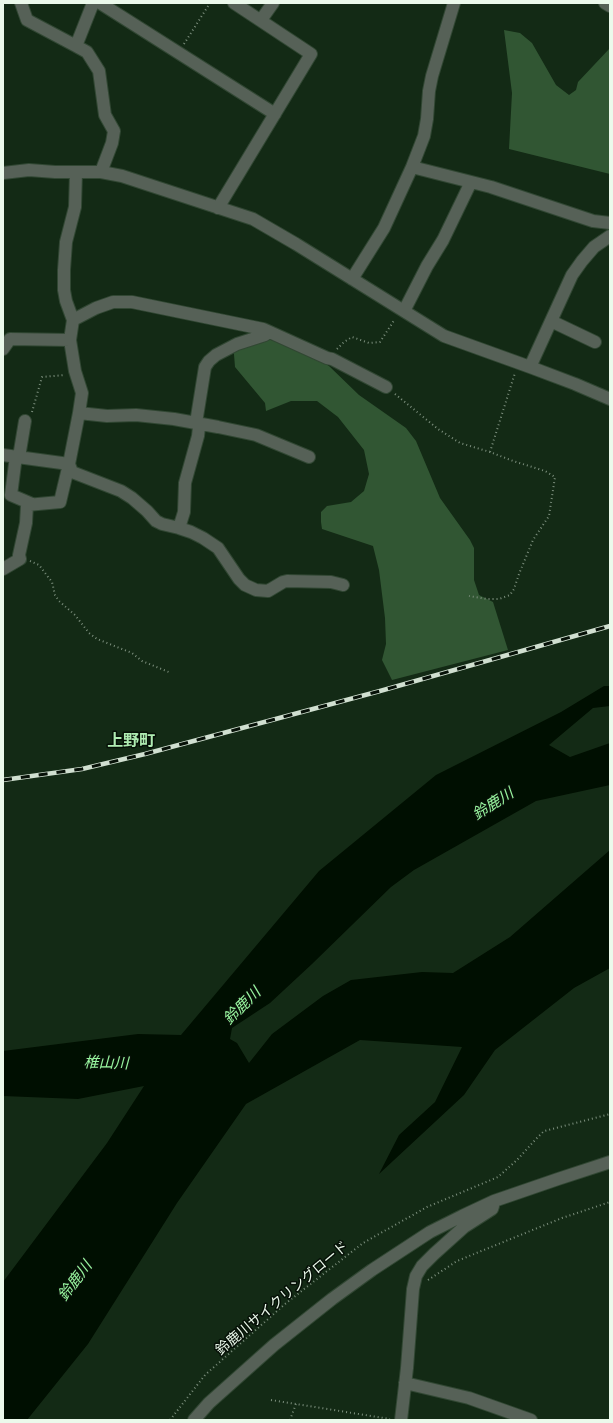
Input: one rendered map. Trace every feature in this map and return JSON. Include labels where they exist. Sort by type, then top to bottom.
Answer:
[{"type":"street","points":[[21,3],[27,20],[86,52],[99,70],[105,115],[114,131],[112,143],[101,172]]},
{"type":"street","points":[[76,46],[93,3]]},
{"type":"street","points":[[100,3],[275,114]]},
{"type":"street","points":[[218,208],[311,54],[262,20],[234,3]]},
{"type":"street","points":[[262,20],[273,3]]},
{"type":"street","points":[[352,280],[384,228],[412,167],[424,136],[432,76],[454,3]]},
{"type":"street","points":[[605,3],[610,6]]},
{"type":"street","points":[[412,167],[451,178],[472,182],[592,221],[610,223]]},
{"type":"street","points":[[3,173],[29,170],[101,172],[122,176],[253,219],[444,336],[518,362],[610,399]]},
{"type":"street","points":[[3,570],[20,559],[19,555],[26,523],[27,504],[60,502],[79,413],[82,393],[75,371],[70,340],[73,320],[66,301],[64,290],[66,242],[75,208],[76,172]]},
{"type":"street","points":[[403,311],[432,256],[443,240],[472,182]]},
{"type":"street","points":[[530,367],[572,275],[582,260],[594,247],[610,236]]},
{"type":"street","points":[[73,320],[96,308],[113,302],[132,302],[263,329],[332,359],[386,388]]},
{"type":"street","points":[[551,322],[596,342]]},
{"type":"street","points":[[179,528],[184,512],[186,483],[198,436],[199,427],[196,423],[205,367],[216,355],[237,344],[265,335],[269,332]]},
{"type":"street","points":[[3,349],[10,339],[70,340]]},
{"type":"street","points":[[79,413],[107,416],[136,415],[196,423],[256,435],[309,457]]},
{"type":"street","points":[[29,417],[18,457],[10,495],[32,504]]},
{"type":"street","points":[[3,455],[69,464]]},
{"type":"street","points":[[69,464],[72,472],[109,486],[132,498],[156,521],[179,528],[203,538],[218,548],[239,579],[245,585],[256,590],[268,591],[282,582],[287,581],[330,582],[343,585]]},
{"type":"street","points":[[194,1420],[209,1402],[274,1345],[332,1299],[372,1270],[430,1232],[494,1201],[610,1162]]},
{"type":"street","points":[[397,1419],[405,1383],[413,1289],[416,1276],[422,1266],[464,1227],[492,1209],[494,1201]]},
{"type":"street","points":[[405,1383],[469,1398],[515,1417],[531,1420]]},
{"type":"path","points":[[179,53],[210,3]]},
{"type":"path","points":[[332,359],[337,349],[352,337],[369,343],[380,342],[403,311]]},
{"type":"path","points":[[490,452],[518,362]]},
{"type":"path","points":[[29,417],[42,377],[68,374],[75,371]]},
{"type":"path","points":[[386,388],[413,407],[452,439],[545,471],[555,477],[549,516],[534,540],[514,589],[510,595],[499,599],[469,596]]},
{"type":"path","points":[[20,559],[34,562],[39,565],[52,582],[55,595],[59,601],[70,610],[89,633],[97,639],[132,653],[142,661],[171,673]]},
{"type":"path","name":"鈴鹿川サイクリングロード","points":[[170,1420],[205,1375],[285,1304],[363,1243],[427,1207],[498,1177],[517,1160],[544,1131],[610,1114]]},
{"type":"path","points":[[413,1289],[458,1261],[562,1218],[610,1202]]},
{"type":"path","points":[[271,1400],[397,1419]]},
{"type":"path","points":[[290,1420],[296,1404]]},
{"type":"green space","points":[[504,30],[520,33],[532,43],[556,85],[569,95],[576,90],[578,82],[610,48],[610,174],[509,149],[512,93]]},
{"type":"green space","points":[[267,339],[299,347],[329,366],[359,395],[406,428],[416,441],[440,498],[474,548],[474,580],[479,595],[493,602],[508,650],[392,680],[382,660],[386,644],[385,618],[379,570],[373,546],[322,529],[321,522],[321,512],[327,506],[351,502],[364,491],[369,474],[364,450],[338,417],[317,401],[291,401],[266,411],[265,403],[235,367],[233,342]]},
{"type":"water","points":[[604,686],[610,686],[610,706],[593,708],[549,745],[570,757],[610,743],[610,785],[536,801],[414,870],[391,887],[270,1003],[232,1028],[230,1039],[237,1043],[249,1063],[272,1034],[323,996],[351,980],[422,972],[453,973],[510,937],[610,850],[610,968],[574,988],[495,1050],[464,1095],[379,1174],[399,1135],[435,1102],[462,1047],[360,1040],[246,1104],[177,1203],[88,1344],[27,1420],[3,1420],[3,1282],[107,1143],[144,1086],[78,1099],[3,1096],[3,1051],[138,1034],[181,1035],[319,871],[436,775],[561,712]]},
{"type":"railway","points":[[3,780],[82,769],[145,754],[380,691],[610,626]]},
{"type":"district","name":"上野町","points":[[131,741]]},
{"type":"water label","name":"鈴鹿川","points":[[493,804]]},
{"type":"water label","name":"鈴鹿川","points":[[242,1006]]},
{"type":"water label","name":"椎山川","points":[[106,1063]]},
{"type":"water label","name":"鈴鹿川","points":[[75,1281]]}]
